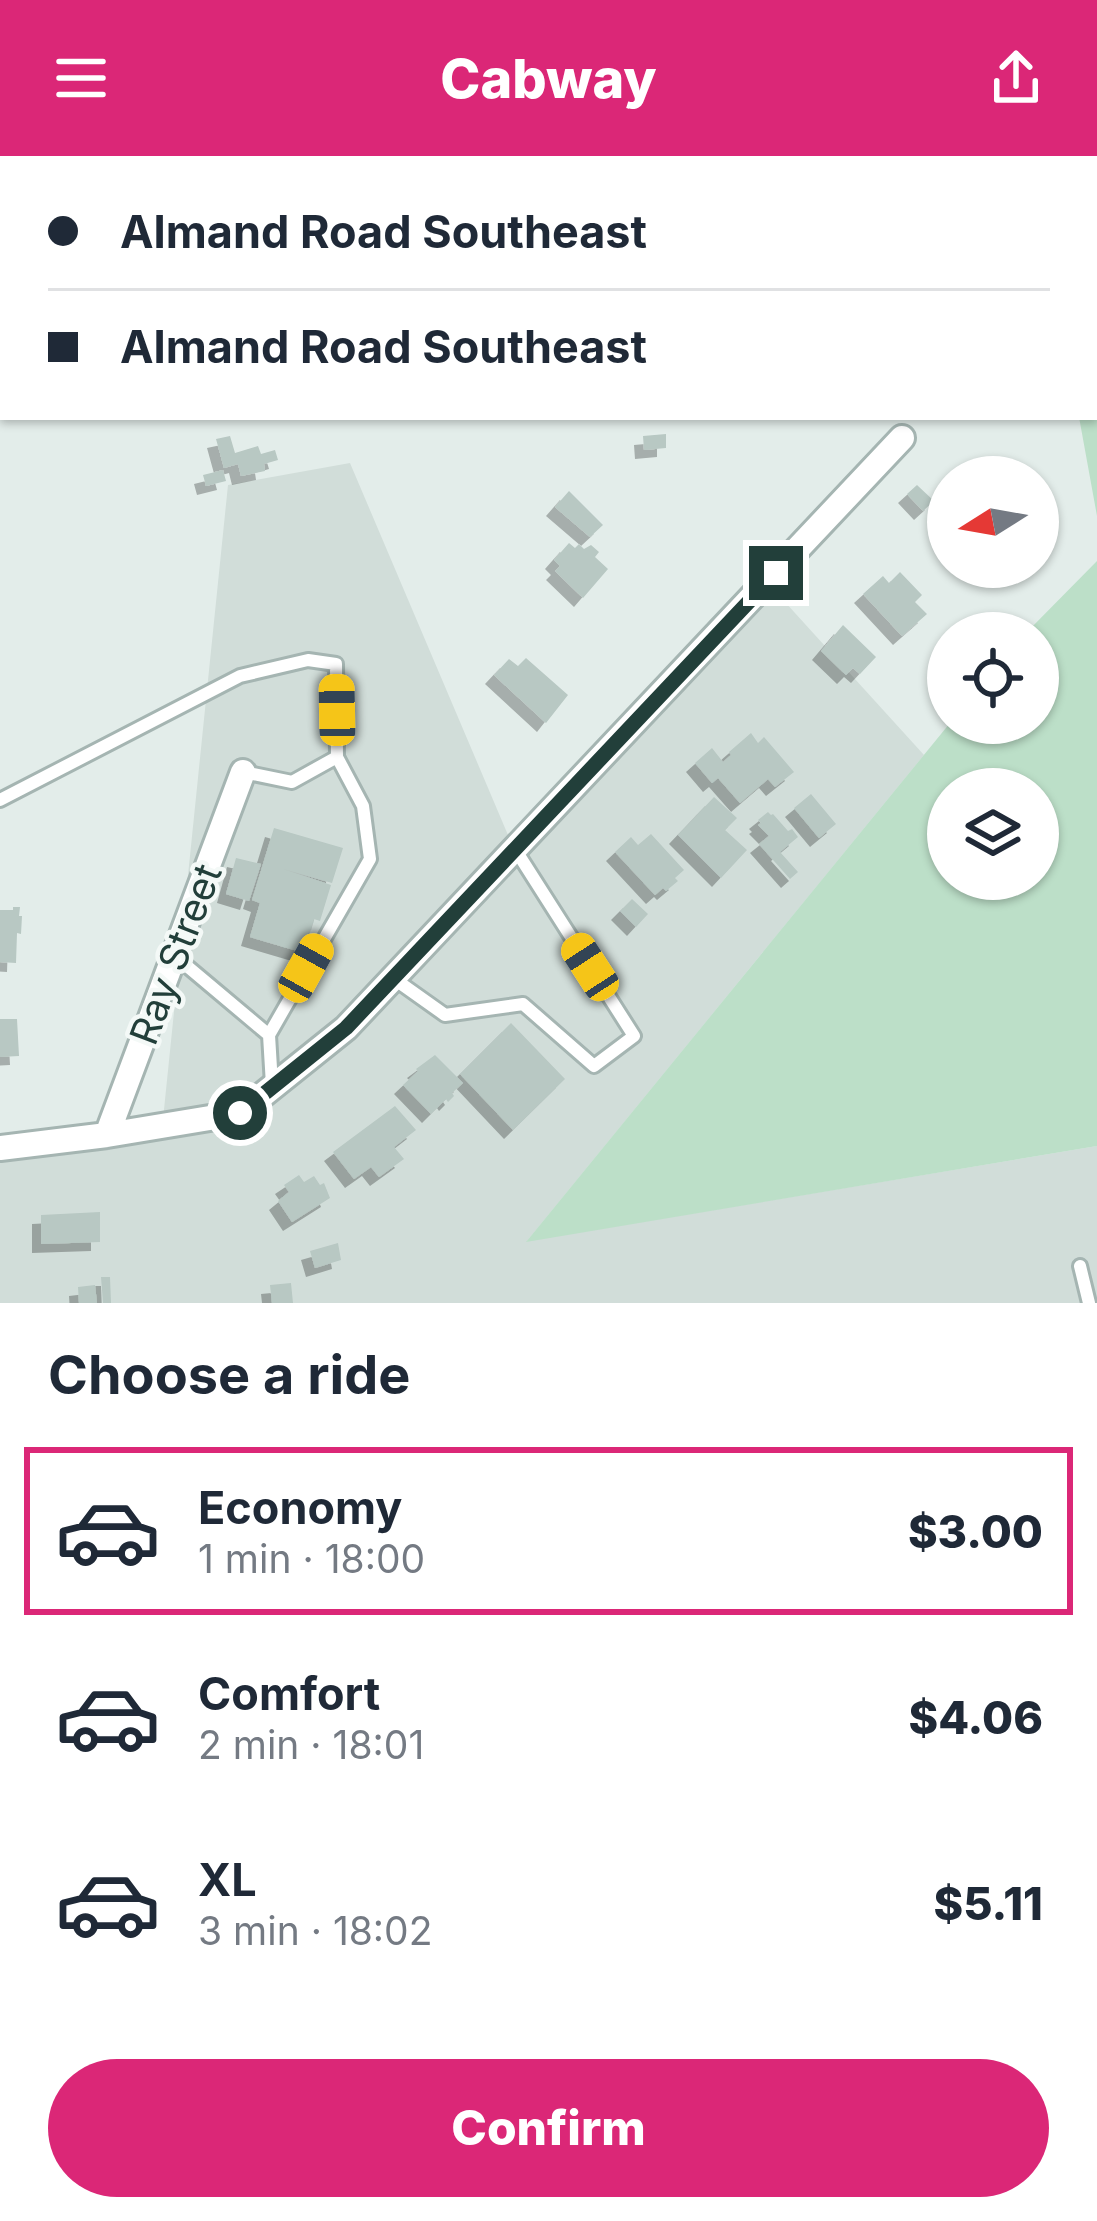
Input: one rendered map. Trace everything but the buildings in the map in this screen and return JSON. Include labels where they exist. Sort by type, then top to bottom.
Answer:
[{"type":"street","points":[[0,1148],[240,1113],[346,1028],[902,439]]},
{"type":"street","name":"Ray Street","points":[[107,1136],[244,772]]},
{"type":"lane","points":[[0,800],[240,676],[308,660],[336,664],[337,757],[363,806],[370,859],[269,1034],[272,1087]]},
{"type":"lane","points":[[244,772],[292,782],[337,757]]},
{"type":"lane","points":[[393,978],[446,1015],[523,1004],[594,1066],[634,1036],[515,849]]},
{"type":"lane","points":[[175,956],[269,1034]]},
{"type":"lane","points":[[1080,1266],[1089,1303]]},
{"type":"shaded area","points":[[350,463],[511,842],[775,591],[924,755],[527,1241],[1097,1146],[1097,1303],[0,1303],[0,1156],[162,1129],[228,485]]},
{"type":"green space","points":[[1080,420],[1097,420],[1097,516]]},
{"type":"green space","points":[[1097,561],[1097,1146],[526,1242],[933,744],[1059,744],[1059,612],[1047,612]]},
{"type":"route","points":[[240,1113],[346,1028],[776,573]]}]
